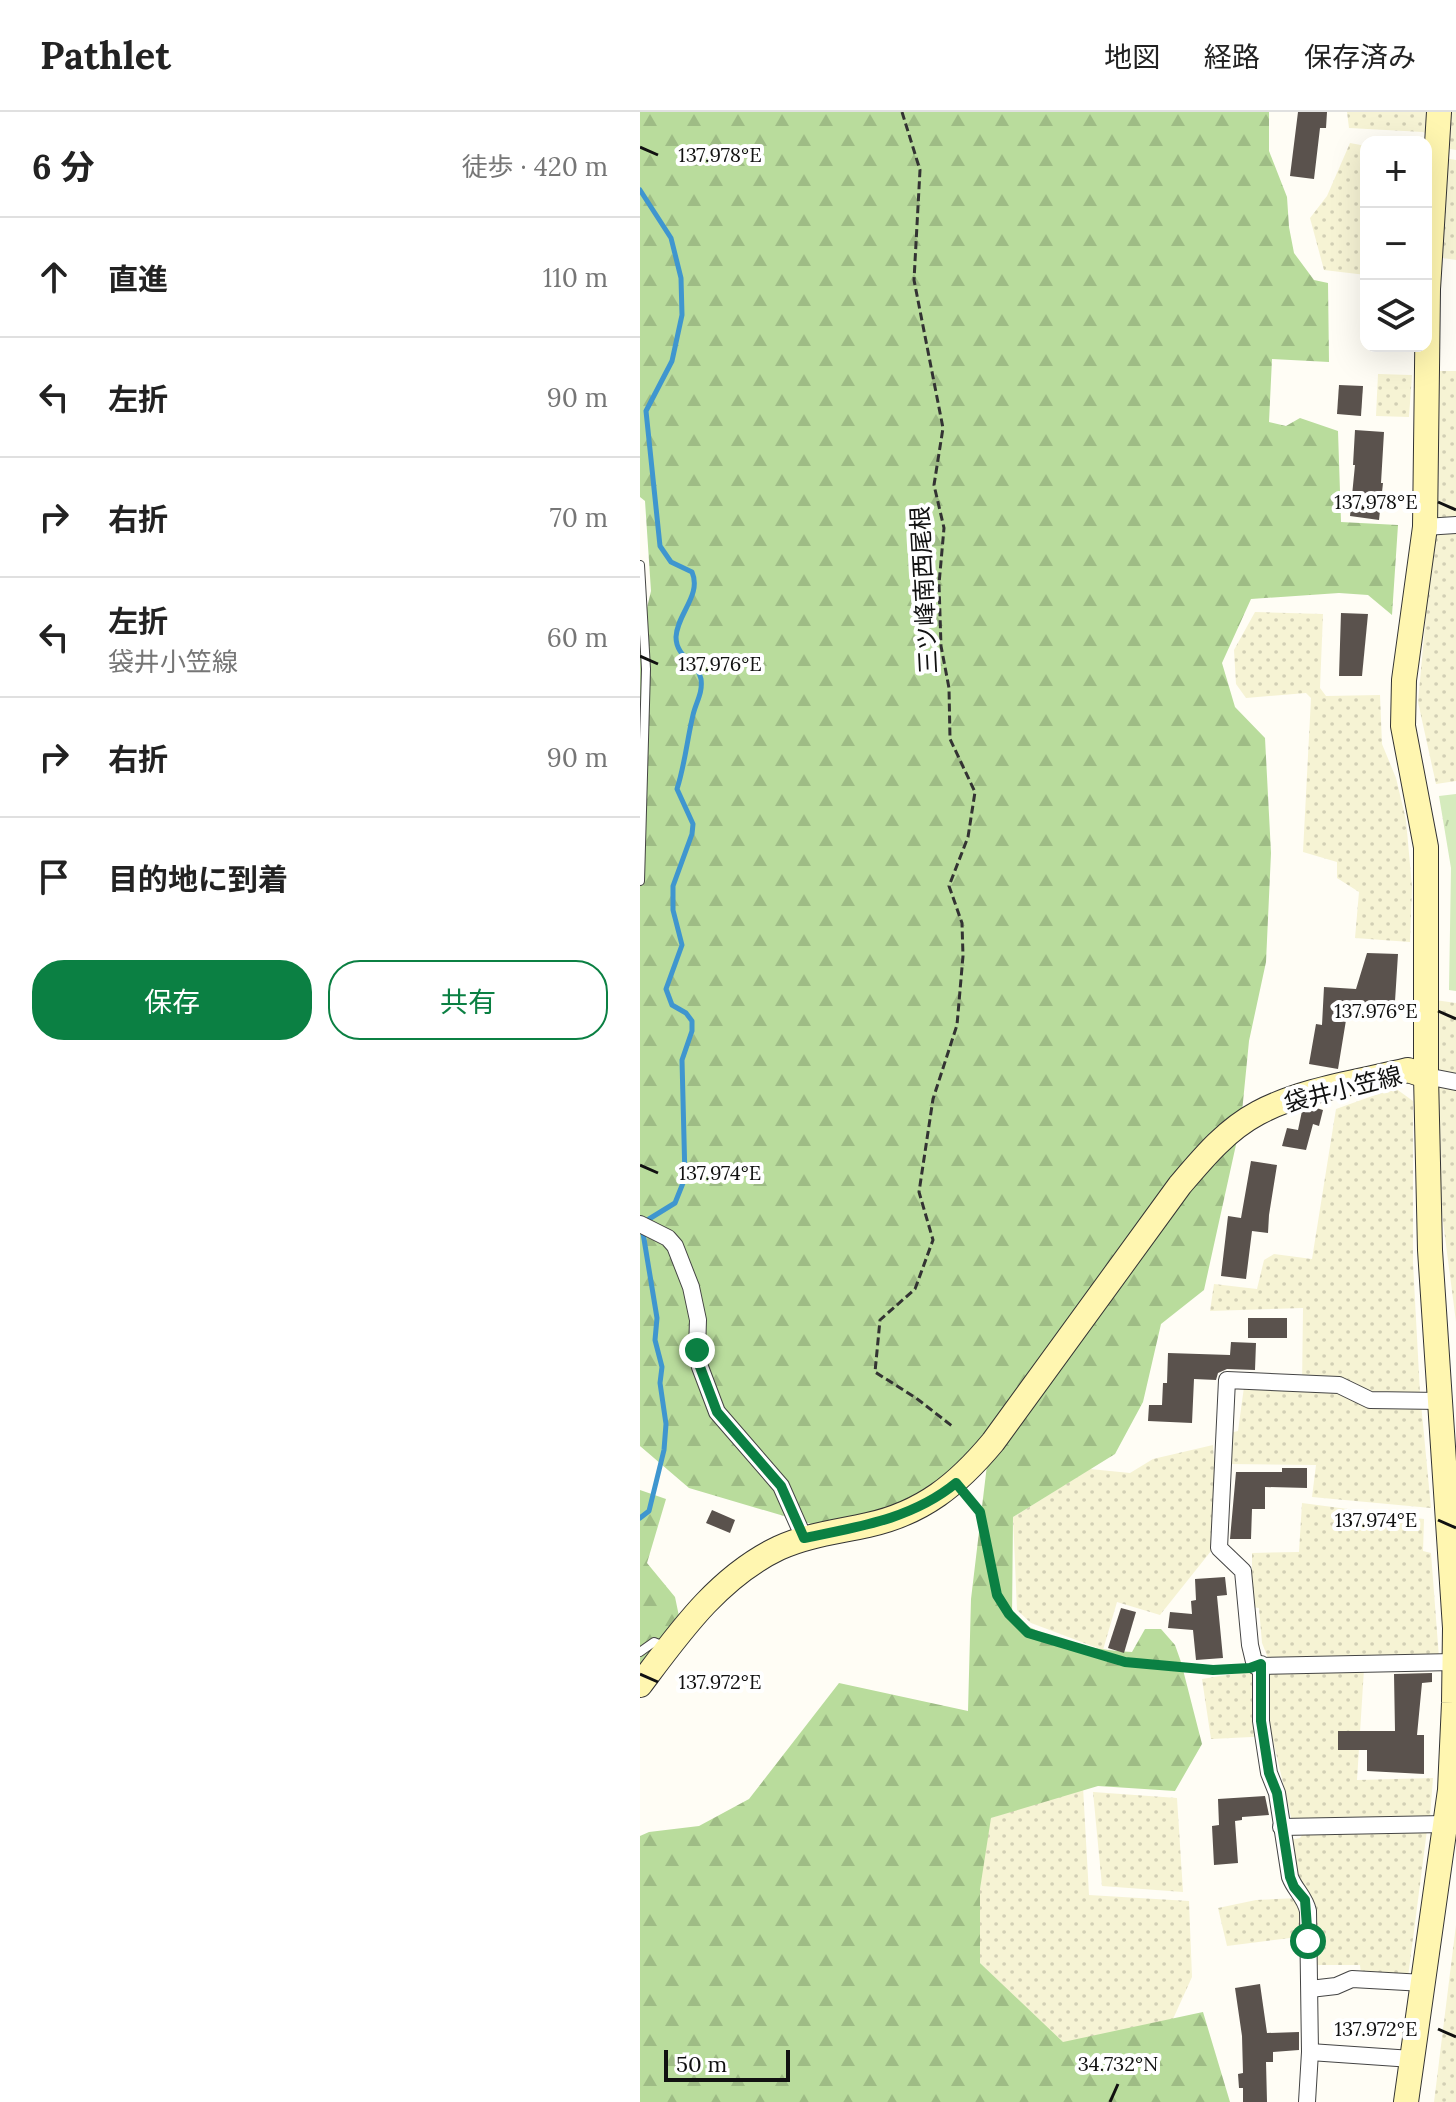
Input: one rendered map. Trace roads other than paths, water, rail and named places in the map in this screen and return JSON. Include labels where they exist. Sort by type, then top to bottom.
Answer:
[{"type":"main road","name":"袋井小笠線","points":[[640,1685],[715,1594],[740,1571],[777,1549],[804,1538],[871,1525],[902,1514],[956,1483],[993,1442],[1180,1185],[1212,1148],[1257,1114],[1293,1098],[1408,1070],[1426,1076],[1426,847],[1403,726],[1404,680],[1425,527],[1428,289],[1439,112]]},
{"type":"main road","points":[[1406,2102],[1450,1790],[1455,1628],[1452,1515],[1440,1401],[1430,1250],[1426,1076]]},
{"type":"street","points":[[1425,527],[1456,525]]},
{"type":"street","points":[[1426,1076],[1456,1082]]},
{"type":"street","points":[[640,1224],[668,1238],[675,1246],[691,1287],[698,1320],[700,1367],[717,1412],[781,1486],[804,1538]]},
{"type":"street","points":[[1307,2102],[1310,2052],[1308,1911],[1305,1900],[1290,1877],[1277,1793],[1269,1773],[1261,1721],[1258,1665],[1250,1645],[1243,1571],[1219,1548],[1227,1380],[1339,1385],[1370,1400],[1440,1401]]},
{"type":"street","points":[[1258,1665],[1454,1662]]},
{"type":"street","points":[[1281,1827],[1445,1824]]},
{"type":"street","points":[[1310,1989],[1336,1986],[1352,1979],[1424,1983]]},
{"type":"street","points":[[1310,2052],[1412,2059]]},
{"type":"lane","points":[[640,565],[646,669],[640,881]]},
{"type":"lane","points":[[640,1652],[654,1642],[669,1647]]},
{"type":"waterway","points":[[640,190],[671,238],[681,278],[682,315],[672,361],[646,411],[660,546],[671,562],[692,572],[694,580],[692,597],[677,629],[677,644],[701,679],[677,789],[693,824],[673,886],[673,910],[682,945],[666,989],[672,1005],[686,1013],[692,1021],[692,1031],[682,1060],[685,1178],[675,1203],[649,1219],[643,1233],[657,1318],[655,1340],[662,1367],[660,1383],[666,1424],[664,1450],[649,1511],[640,1518]]}]
